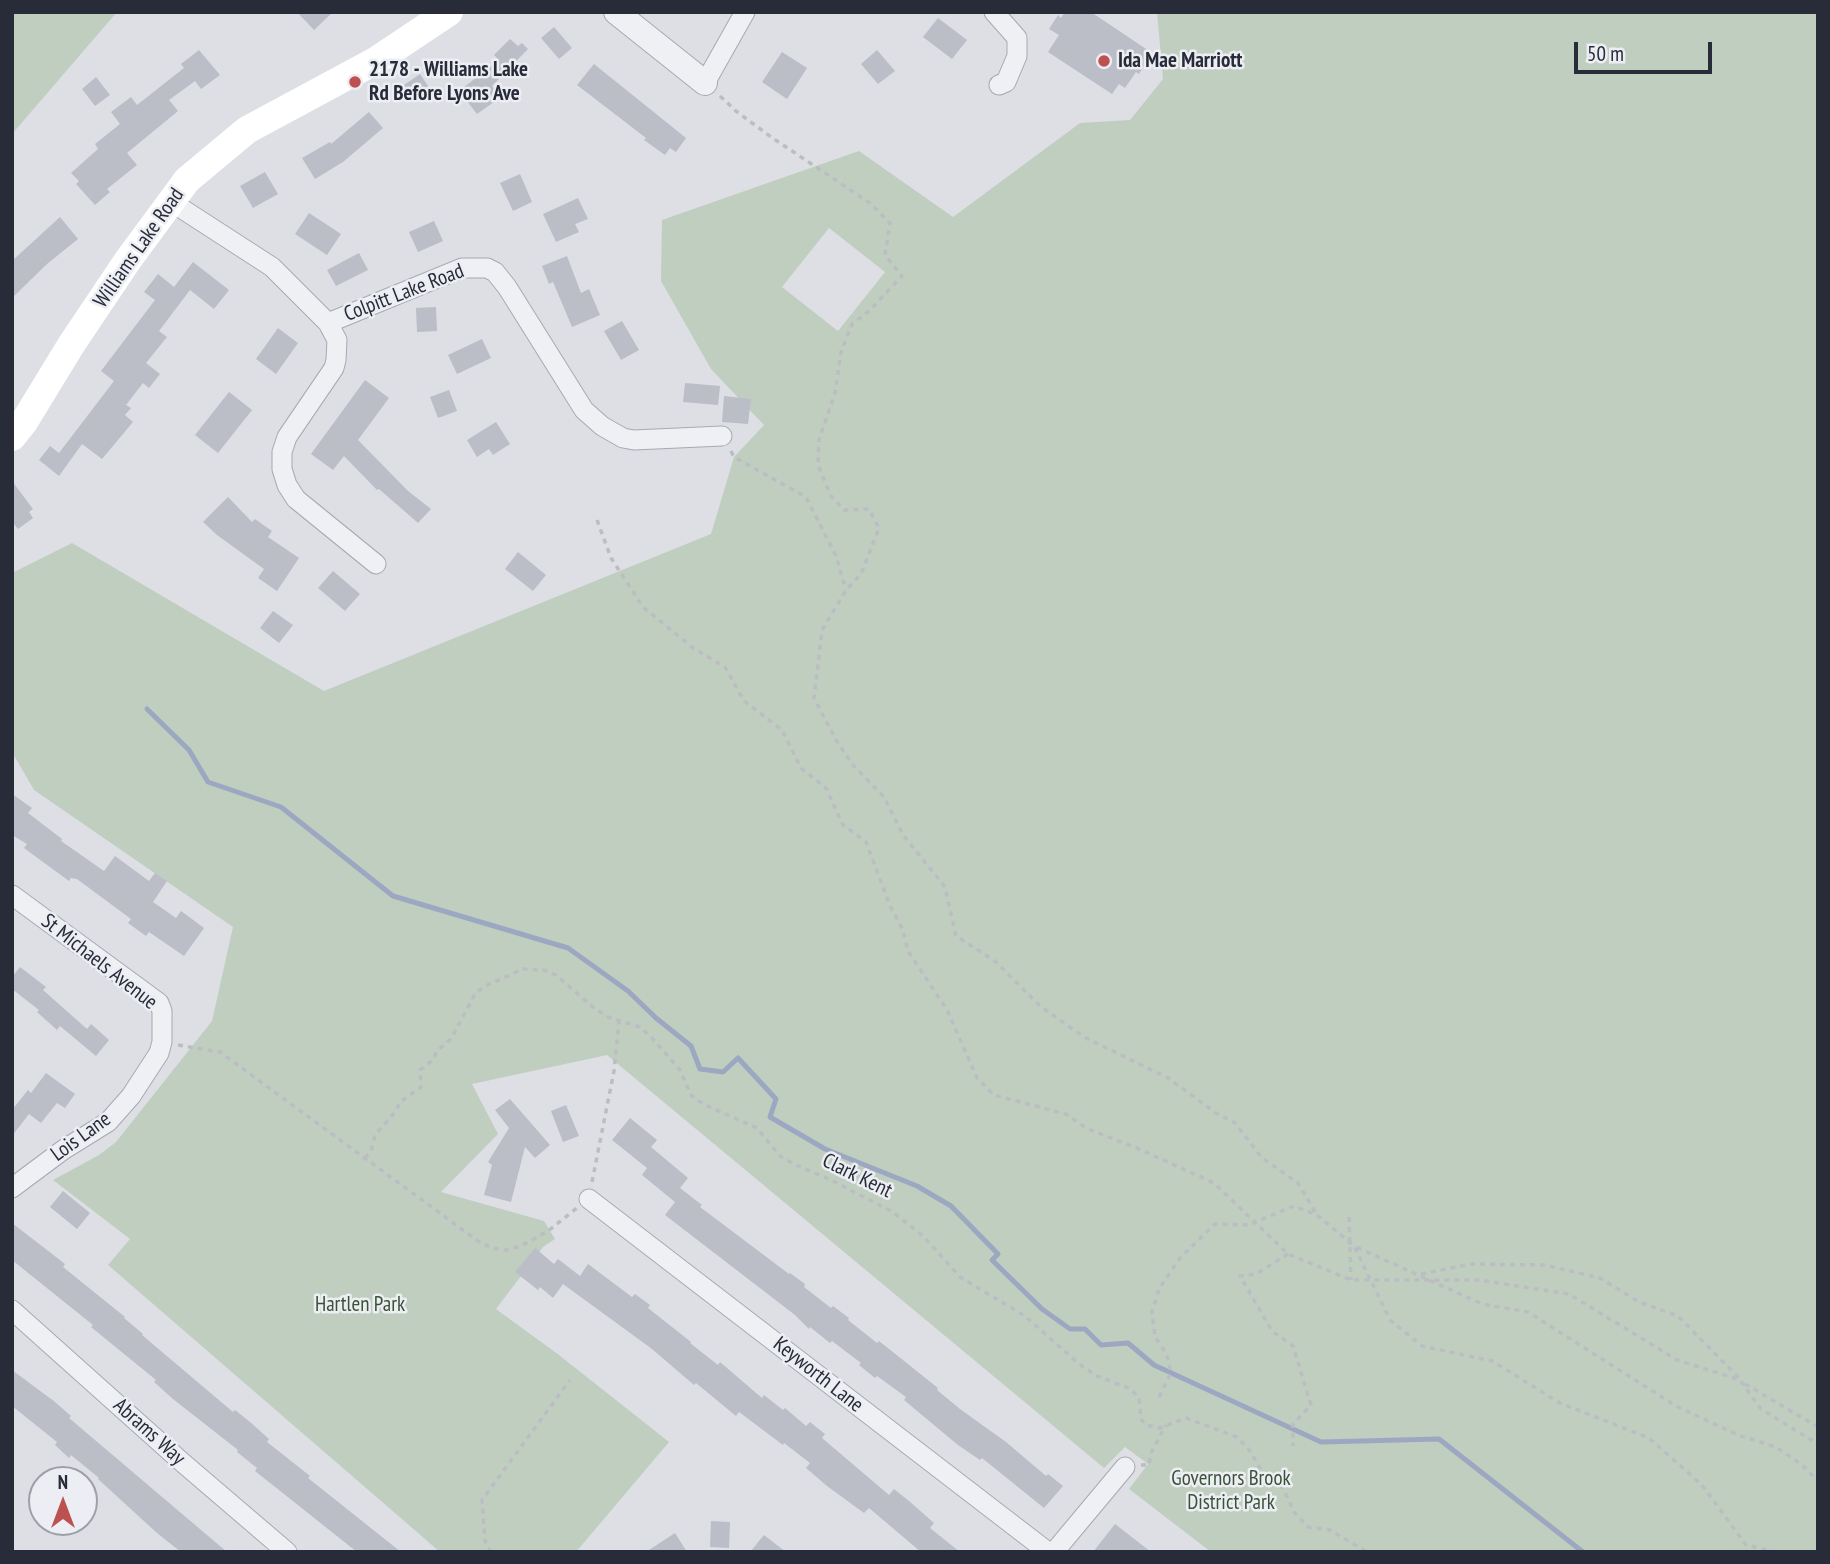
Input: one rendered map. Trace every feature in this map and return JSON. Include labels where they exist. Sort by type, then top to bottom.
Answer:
[{"type":"main road","name":"Williams Lake Road","points":[[12,438],[71,345],[187,180],[247,130],[377,60],[449,12]]},
{"type":"street","points":[[616,12],[705,83],[745,12]]},
{"type":"street","points":[[994,12],[1017,38],[1017,56],[1006,82],[999,85]]},
{"type":"street","name":"Colpitt Lake Road","points":[[170,201],[272,267],[328,323],[462,268],[487,268],[495,272],[507,287],[584,410],[602,426],[623,438],[634,440],[722,436]]},
{"type":"street","points":[[328,323],[337,340],[334,368],[287,437],[282,452],[282,469],[287,485],[296,499],[376,564]]},
{"type":"street","name":"St Michaels Avenue","points":[[12,895],[159,1003],[162,1011],[162,1042]]},
{"type":"street","name":"Lois Lane","points":[[12,1188],[63,1150],[108,1122],[131,1096],[159,1053],[162,1042]]},
{"type":"street","name":"Keyworth Lane","points":[[589,1199],[1048,1552]]},
{"type":"street","name":"Abrams Way","points":[[12,1310],[183,1463],[288,1552]]},
{"type":"street","points":[[1054,1552],[1125,1467]]},
{"type":"path","points":[[705,83],[736,111],[870,203],[890,223],[885,255],[902,276],[869,312],[852,324],[841,352],[835,393],[819,440],[818,465],[831,496],[844,510],[869,509],[879,528],[861,574],[846,590],[822,630],[814,698],[852,764],[884,797],[903,835],[945,887],[956,936],[995,961],[1040,1006],[1063,1023],[1096,1044],[1168,1078],[1216,1113],[1235,1123],[1262,1158],[1298,1183],[1317,1215],[1354,1247],[1482,1304],[1528,1312],[1676,1406],[1738,1435],[1776,1447],[1801,1464],[1818,1481]]},
{"type":"path","points":[[722,436],[734,457],[806,497],[836,556],[846,590]]},
{"type":"path","points":[[597,520],[611,558],[643,607],[693,648],[725,667],[744,701],[782,730],[801,768],[826,788],[843,825],[866,842],[890,906],[903,930],[908,951],[947,1010],[977,1078],[994,1095],[1066,1114],[1086,1128],[1214,1183],[1288,1254],[1351,1280],[1479,1279],[1569,1294],[1677,1360],[1740,1380],[1761,1409],[1818,1444]]},
{"type":"path","name":"Clark Kent","points":[[365,1158],[371,1150],[375,1135],[397,1111],[400,1102],[421,1087],[421,1070],[451,1039],[475,994],[485,986],[523,969],[556,975],[594,1008],[640,1027],[680,1070],[691,1096],[757,1128],[780,1156],[893,1212],[924,1237],[960,1277],[1025,1316],[1079,1364],[1097,1376],[1131,1389],[1141,1408],[1141,1419],[1146,1425],[1160,1428],[1186,1418],[1237,1437],[1251,1452],[1262,1472],[1283,1488],[1294,1512],[1308,1527],[1331,1530],[1367,1552]]},
{"type":"path","points":[[162,1042],[220,1052],[478,1241],[506,1251],[521,1247],[548,1231],[589,1199],[614,1071],[619,1020]]},
{"type":"path","points":[[1159,1398],[1171,1373],[1167,1355],[1154,1337],[1152,1312],[1159,1289],[1180,1258],[1215,1224],[1248,1225],[1294,1206],[1317,1215]]},
{"type":"path","points":[[1349,1217],[1351,1280]]},
{"type":"path","points":[[1354,1247],[1390,1320],[1422,1346],[1492,1361],[1560,1403],[1649,1437],[1702,1485],[1746,1545],[1776,1552]]},
{"type":"path","points":[[1288,1254],[1256,1274],[1240,1276],[1272,1331],[1293,1346],[1297,1358],[1311,1405],[1293,1424],[1293,1446]]},
{"type":"path","points":[[1419,1275],[1472,1264],[1545,1265],[1600,1278],[1639,1302],[1678,1317],[1750,1389],[1818,1427]]},
{"type":"path","points":[[491,1552],[485,1541],[482,1500],[570,1380]]},
{"type":"path","points":[[1125,1467],[1149,1465],[1151,1453],[1167,1424]]},
{"type":"green space","points":[[12,12],[117,12],[12,134]]},
{"type":"green space","points":[[1157,12],[1818,12],[1818,1552],[1211,1552],[1129,1489],[1148,1464],[1125,1447],[1104,1468],[607,1055],[472,1084],[498,1134],[441,1192],[544,1221],[555,1239],[543,1247],[496,1309],[669,1442],[576,1552],[440,1552],[108,1265],[130,1239],[53,1180],[99,1155],[116,1142],[212,1021],[233,927],[34,790],[12,752],[12,573],[72,543],[324,691],[711,534],[734,457],[764,425],[711,369],[661,281],[662,220],[859,151],[953,217],[1080,123],[1130,120],[1163,79]],"holes":[[[829,228],[885,272],[838,331],[782,287]]]},
{"type":"building","points":[[297,12],[333,12],[314,30]]},
{"type":"building","name":"Ida Mae Marriott","points":[[1065,12],[1091,12],[1152,53],[1139,74],[1136,72],[1125,88],[1119,84],[1112,94],[1048,52],[1059,35],[1049,29],[1058,15],[1061,18]]},
{"type":"building","points":[[938,18],[967,40],[952,59],[923,37]]},
{"type":"building","points":[[554,27],[572,48],[559,59],[541,38]]},
{"type":"building","points":[[510,39],[518,46],[522,43],[528,49],[492,86],[501,97],[477,114],[459,91],[499,60],[494,55]]},
{"type":"building","points":[[199,50],[220,75],[201,89],[195,81],[169,100],[178,111],[127,153],[137,165],[107,189],[110,192],[95,205],[76,184],[79,181],[71,173],[98,149],[95,144],[120,124],[111,112],[131,97],[137,105],[184,68],[181,64]]},
{"type":"building","points":[[877,50],[895,71],[878,84],[861,64]]},
{"type":"building","points":[[782,52],[807,68],[787,99],[762,82]]},
{"type":"building","points":[[594,64],[686,138],[676,152],[670,148],[665,155],[577,85]]},
{"type":"building","points":[[420,74],[432,92],[416,103],[404,85]]},
{"type":"building","points":[[96,77],[110,95],[95,106],[82,89]]},
{"type":"building","points":[[369,112],[383,128],[343,162],[315,179],[302,158],[330,142],[331,144]]},
{"type":"building","points":[[265,172],[278,194],[253,208],[240,186]]},
{"type":"building","points":[[520,174],[532,202],[513,211],[500,183]]},
{"type":"building","points":[[578,198],[588,219],[575,224],[579,232],[556,242],[543,214]]},
{"type":"building","points":[[309,213],[341,234],[327,255],[295,234]]},
{"type":"building","points":[[60,217],[78,239],[12,298],[12,261]]},
{"type":"building","points":[[434,221],[443,241],[418,252],[409,232]]},
{"type":"building","points":[[359,253],[368,270],[336,286],[327,270]]},
{"type":"building","points":[[567,256],[581,293],[589,289],[600,315],[572,327],[553,282],[549,284],[542,266]]},
{"type":"building","points":[[193,262],[229,290],[214,309],[190,290],[159,331],[167,337],[146,363],[160,374],[149,388],[143,383],[126,405],[131,408],[125,415],[133,422],[102,459],[82,444],[59,476],[39,460],[50,446],[59,453],[114,381],[101,371],[155,300],[144,292],[158,274],[174,287]]},
{"type":"building","points":[[436,307],[437,331],[417,332],[416,308]]},
{"type":"building","points":[[622,321],[639,350],[621,360],[604,331]]},
{"type":"building","points":[[278,328],[298,343],[276,374],[256,359]]},
{"type":"building","points":[[482,339],[491,358],[457,374],[448,355]]},
{"type":"building","points":[[365,380],[389,398],[358,440],[408,491],[431,509],[418,523],[377,490],[344,456],[333,470],[311,454]]},
{"type":"building","points":[[685,383],[720,386],[718,405],[683,402]]},
{"type":"building","points":[[449,390],[457,411],[438,418],[430,397]]},
{"type":"building","points":[[229,392],[252,410],[218,453],[195,435]]},
{"type":"building","points":[[724,396],[751,399],[748,424],[722,422]]},
{"type":"building","points":[[496,422],[510,444],[493,455],[489,449],[477,457],[467,440]]},
{"type":"building","points":[[12,481],[33,509],[29,512],[33,518],[18,529],[12,525]]},
{"type":"building","points":[[228,497],[252,522],[255,519],[272,531],[268,537],[299,558],[277,591],[258,578],[264,569],[203,522]]},
{"type":"building","points":[[518,552],[546,575],[533,591],[505,569]]},
{"type":"building","points":[[333,571],[360,594],[345,611],[318,588]]},
{"type":"building","points":[[273,611],[293,625],[279,643],[260,628]]},
{"type":"building","points":[[12,794],[32,808],[28,813],[62,839],[61,841],[104,871],[115,856],[149,881],[155,873],[167,881],[153,902],[176,918],[181,911],[204,928],[184,956],[149,932],[146,936],[128,923],[131,919],[77,879],[71,878],[69,881],[24,848],[27,844],[12,835]]},
{"type":"building","points":[[20,967],[46,987],[43,990],[87,1029],[91,1024],[109,1040],[96,1056],[60,1026],[57,1030],[37,1012],[39,1010],[12,989],[12,977]]},
{"type":"building","points":[[46,1073],[75,1094],[65,1108],[57,1103],[41,1123],[29,1114],[12,1136],[12,1110],[28,1090],[31,1093]]},
{"type":"building","points":[[510,1099],[550,1145],[535,1158],[525,1147],[511,1202],[484,1195],[492,1165],[488,1162],[509,1128],[495,1110]]},
{"type":"building","points":[[566,1105],[579,1136],[563,1142],[551,1111]]},
{"type":"building","points":[[630,1118],[657,1140],[651,1147],[688,1178],[680,1188],[702,1205],[700,1207],[805,1284],[804,1287],[849,1318],[848,1320],[877,1343],[879,1341],[960,1409],[1006,1442],[1046,1476],[1048,1474],[1063,1486],[1044,1508],[982,1458],[980,1460],[958,1445],[904,1400],[906,1397],[877,1376],[875,1378],[859,1365],[861,1363],[832,1341],[830,1343],[810,1327],[809,1329],[795,1315],[665,1215],[675,1202],[642,1175],[647,1168],[612,1140]]},
{"type":"building","points":[[63,1191],[90,1213],[77,1229],[50,1207]]},
{"type":"building","points":[[12,1223],[65,1264],[63,1267],[125,1317],[142,1335],[233,1412],[235,1410],[250,1422],[269,1439],[267,1442],[310,1476],[308,1478],[401,1552],[357,1552],[255,1471],[257,1468],[237,1452],[238,1450],[173,1399],[154,1382],[156,1380],[91,1327],[93,1325],[12,1260]]},
{"type":"building","points":[[535,1248],[554,1264],[558,1259],[580,1276],[588,1264],[632,1297],[635,1294],[690,1343],[718,1365],[720,1362],[762,1398],[764,1395],[783,1410],[785,1408],[806,1426],[810,1422],[825,1434],[822,1438],[889,1495],[894,1489],[909,1501],[934,1523],[930,1528],[960,1552],[921,1552],[869,1508],[864,1513],[827,1486],[806,1468],[810,1463],[784,1443],[783,1445],[739,1412],[736,1416],[652,1349],[563,1284],[553,1298],[540,1287],[538,1290],[515,1272]]},
{"type":"building","points":[[12,1370],[55,1402],[71,1416],[69,1418],[227,1552],[181,1552],[98,1479],[98,1466],[84,1466],[71,1455],[69,1458],[55,1445],[57,1442],[12,1406]]},
{"type":"building","points":[[711,1521],[730,1522],[729,1548],[710,1547]]},
{"type":"building","points":[[1115,1524],[1151,1552],[1093,1552]]},
{"type":"building","points":[[675,1533],[687,1552],[646,1552]]},
{"type":"building","points":[[764,1535],[786,1552],[750,1552]]},
{"type":"waterway","points":[[147,709],[189,750],[208,782],[281,807],[393,896],[568,948],[628,991],[691,1046],[700,1069],[723,1072],[738,1058],[776,1099],[770,1117],[825,1149],[917,1186],[951,1206],[998,1254],[992,1260],[1042,1309],[1070,1329],[1085,1329],[1101,1345],[1128,1343],[1154,1365],[1321,1442],[1439,1439],[1583,1552]]},
{"type":"place","name":"Ida Mae Marriott","points":[[1104,61]]},
{"type":"place","name":"2178 - Williams Lake Rd Before Lyons Ave","points":[[355,82]]},
{"type":"park label","name":"Hartlen Park","points":[[360,1305]]},
{"type":"park label","name":"Governors Brook District Park","points":[[1231,1491]]}]
